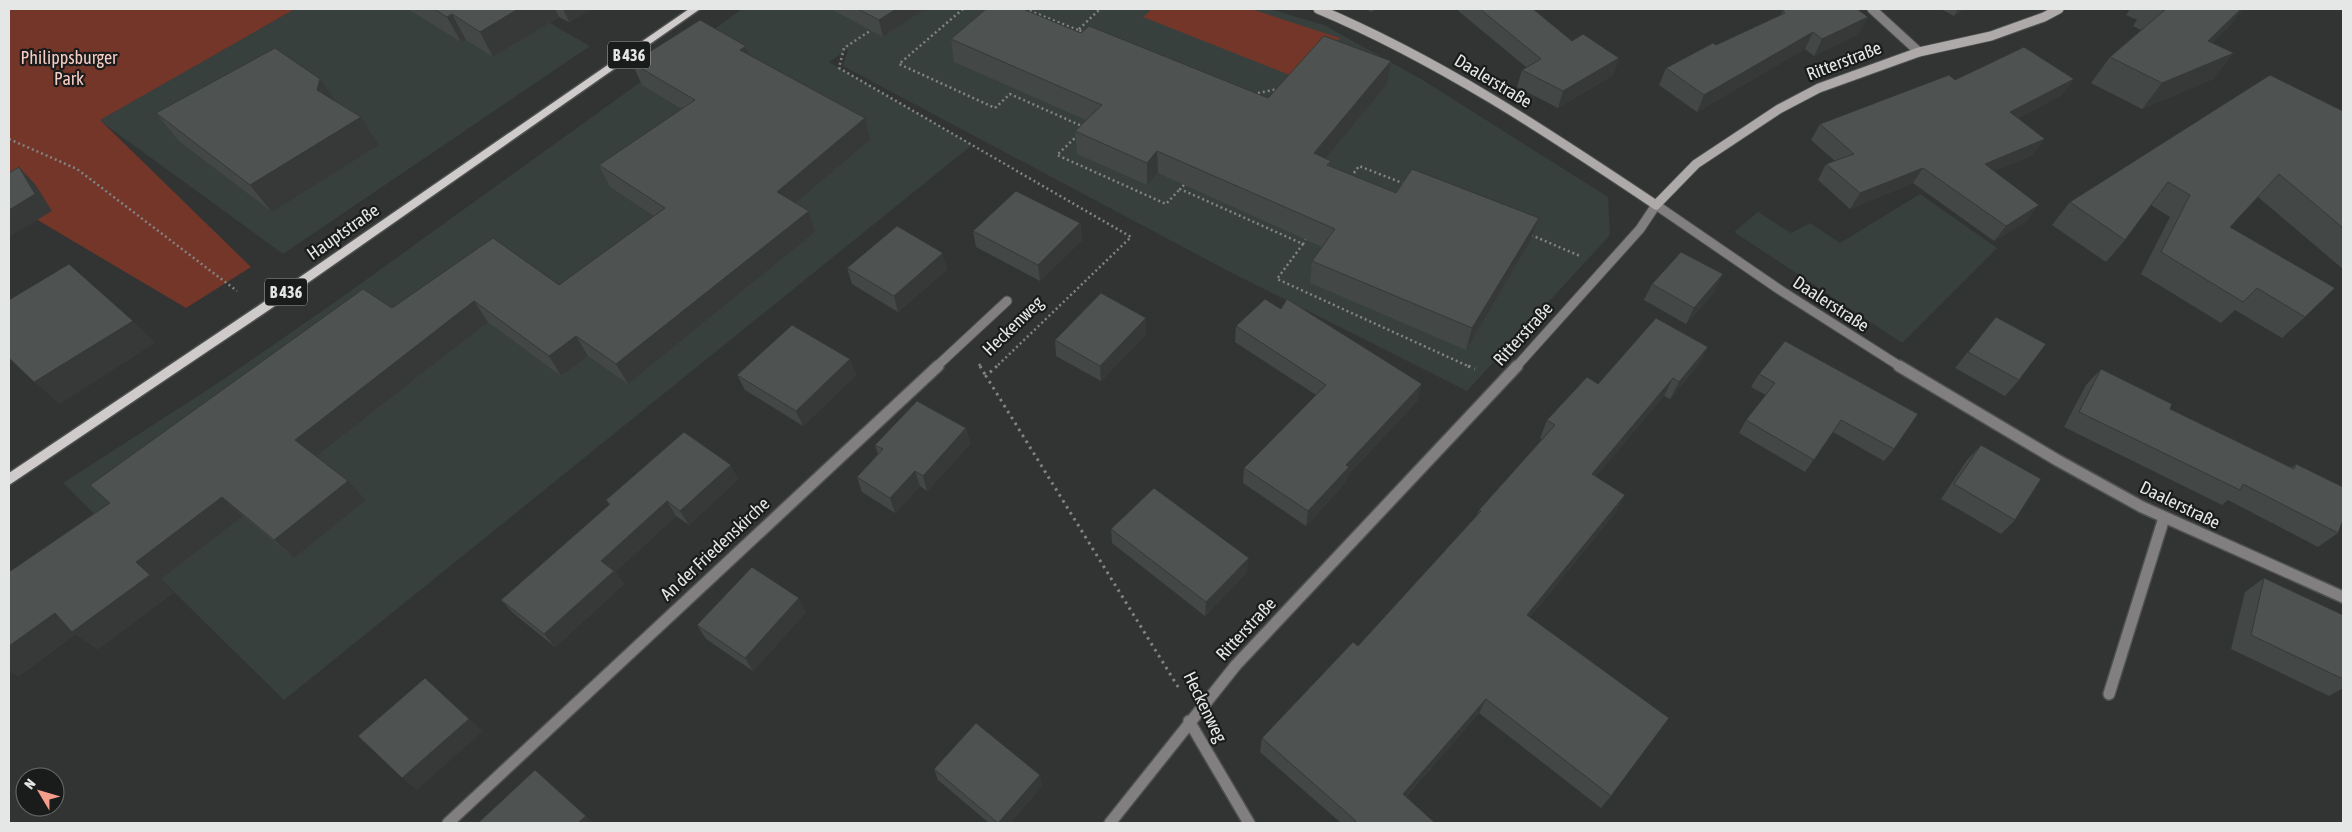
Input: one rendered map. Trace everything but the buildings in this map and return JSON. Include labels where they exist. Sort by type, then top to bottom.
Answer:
[{"type":"main road","name":"Hauptstraße","points":[[9,480],[278,298],[695,9]]},
{"type":"street","name":"Daalerstraße","points":[[1318,9],[1415,52],[1543,130],[1656,205],[1735,262],[1912,375],[2032,445],[2164,518],[2343,597]]},
{"type":"street","points":[[1872,9],[1919,52]]},
{"type":"street","name":"Ritterstraße","points":[[1110,823],[1236,665],[1503,382],[1640,229],[1656,205],[1696,164],[1779,109],[1819,88],[1919,52],[1990,36],[2044,17],[2059,9]]},
{"type":"street","name":"An der Friedenskirche","points":[[448,823],[1007,301]]},
{"type":"street","points":[[2109,694],[2164,518]]},
{"type":"street","name":"Heckenweg","points":[[1189,722],[1249,823]]},
{"type":"path","points":[[963,9],[899,64],[995,108],[1010,94],[1085,127],[1057,155],[1166,204],[1184,185]]},
{"type":"path","points":[[1025,9],[1087,34]]},
{"type":"path","points":[[1078,30],[1100,9]]},
{"type":"path","name":"Heckenweg","points":[[880,23],[844,48],[839,68],[1131,237],[986,376],[1183,695],[1189,722]]},
{"type":"path","points":[[1246,96],[1287,87]]},
{"type":"path","points":[[9,139],[77,169],[238,292]]},
{"type":"path","points":[[1348,182],[1359,166],[1414,188]]},
{"type":"path","points":[[1180,190],[1303,244]]},
{"type":"path","points":[[1525,232],[1571,251],[1604,269]]},
{"type":"path","points":[[1308,236],[1277,278],[1503,382]]},
{"type":"shaded area","points":[[295,9],[525,9],[590,46],[283,254],[99,120]]},
{"type":"shaded area","points":[[742,9],[1269,9],[1324,25],[1421,79],[1608,197],[1610,235],[1467,391],[1230,272],[843,66],[848,49],[829,62],[972,145],[284,700],[63,483],[221,381],[338,300]]},
{"type":"shaded area","points":[[1920,194],[1997,248],[1902,343],[1734,232],[1758,212],[1791,233],[1810,223],[1840,243]]},
{"type":"green space","name":"Philippsburger Park","points":[[9,9],[295,9],[100,120],[251,267],[186,308],[9,203]]},
{"type":"green space","points":[[1152,9],[1251,9],[1340,38],[1302,80],[1143,17]]}]
